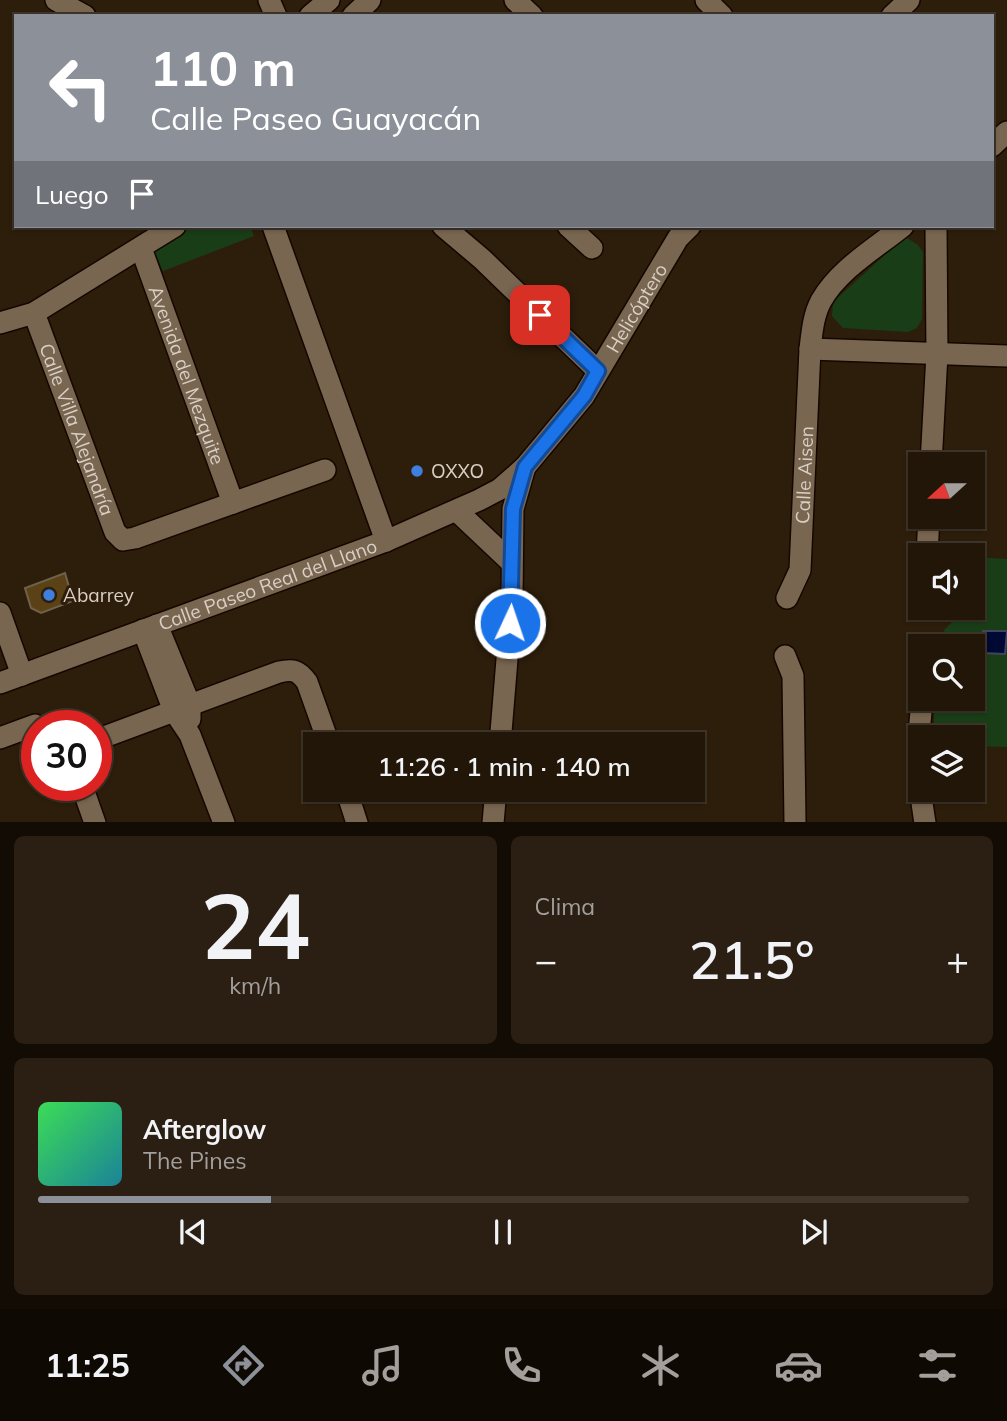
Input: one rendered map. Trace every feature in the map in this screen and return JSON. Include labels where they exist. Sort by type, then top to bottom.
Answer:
[{"type":"street","points":[[56,0],[81,14]]},
{"type":"street","points":[[312,14],[329,0]]},
{"type":"street","points":[[355,14],[370,0]]},
{"type":"street","points":[[515,0],[530,14]]},
{"type":"street","points":[[706,0],[720,14]]},
{"type":"street","points":[[894,14],[909,0]]},
{"type":"street","points":[[994,144],[1007,132]]},
{"type":"street","points":[[0,323],[34,313],[172,228]]},
{"type":"street","points":[[274,228],[386,541]]},
{"type":"street","points":[[445,228],[482,259],[598,371]]},
{"type":"street","points":[[570,228],[592,248]]},
{"type":"street","name":"Helicóptero","points":[[501,732],[512,599],[513,509],[525,467],[584,396],[678,238],[688,228]]},
{"type":"street","name":"Calle Aisen","points":[[788,598],[800,570],[813,323],[829,289],[901,228]]},
{"type":"street","points":[[933,452],[937,354],[936,228]]},
{"type":"street","name":"Avenida del Mezquite","points":[[141,248],[233,503]]},
{"type":"street","name":"Calle Villa Alejandría","points":[[34,313],[118,537],[129,540],[325,470]]},
{"type":"street","points":[[810,349],[1007,356]]},
{"type":"street","name":"Calle Paseo Real del Llano","points":[[0,682],[386,541],[457,511],[500,489],[525,467]]},
{"type":"street","points":[[457,511],[511,562]]},
{"type":"street","points":[[0,613],[22,675]]},
{"type":"street","points":[[150,628],[224,822]]},
{"type":"street","points":[[785,656],[793,676],[795,822]]},
{"type":"street","points":[[112,734],[293,669],[301,673],[307,682],[326,732]]},
{"type":"street","points":[[921,711],[919,787],[925,822]]},
{"type":"street","points":[[0,738],[21,730]]},
{"type":"street","points":[[87,801],[95,822]]},
{"type":"street","points":[[351,802],[358,822]]},
{"type":"street","points":[[493,822],[495,802]]},
{"type":"green space","points":[[183,228],[251,228],[254,236],[163,271],[153,248]]},
{"type":"green space","points":[[907,238],[923,252],[922,319],[917,328],[908,332],[843,328],[832,316],[833,302],[900,241]]},
{"type":"green space","points":[[985,558],[1007,559],[1007,747],[985,746],[985,725],[934,725],[934,711],[985,711],[985,634],[949,634],[943,631],[954,620],[985,620]]},
{"type":"water","points":[[983,631],[1007,631],[1005,654],[985,653],[985,634]]},
{"type":"building","name":"Abarrey","points":[[65,573],[73,601],[41,613],[31,608],[25,588]]},
{"type":"place","name":"OXXO","points":[[417,471]]},
{"type":"place","name":"Abarrey","points":[[49,595]]},
{"type":"route","points":[[510,623],[513,509],[525,467],[584,396],[598,371],[540,315]]}]
